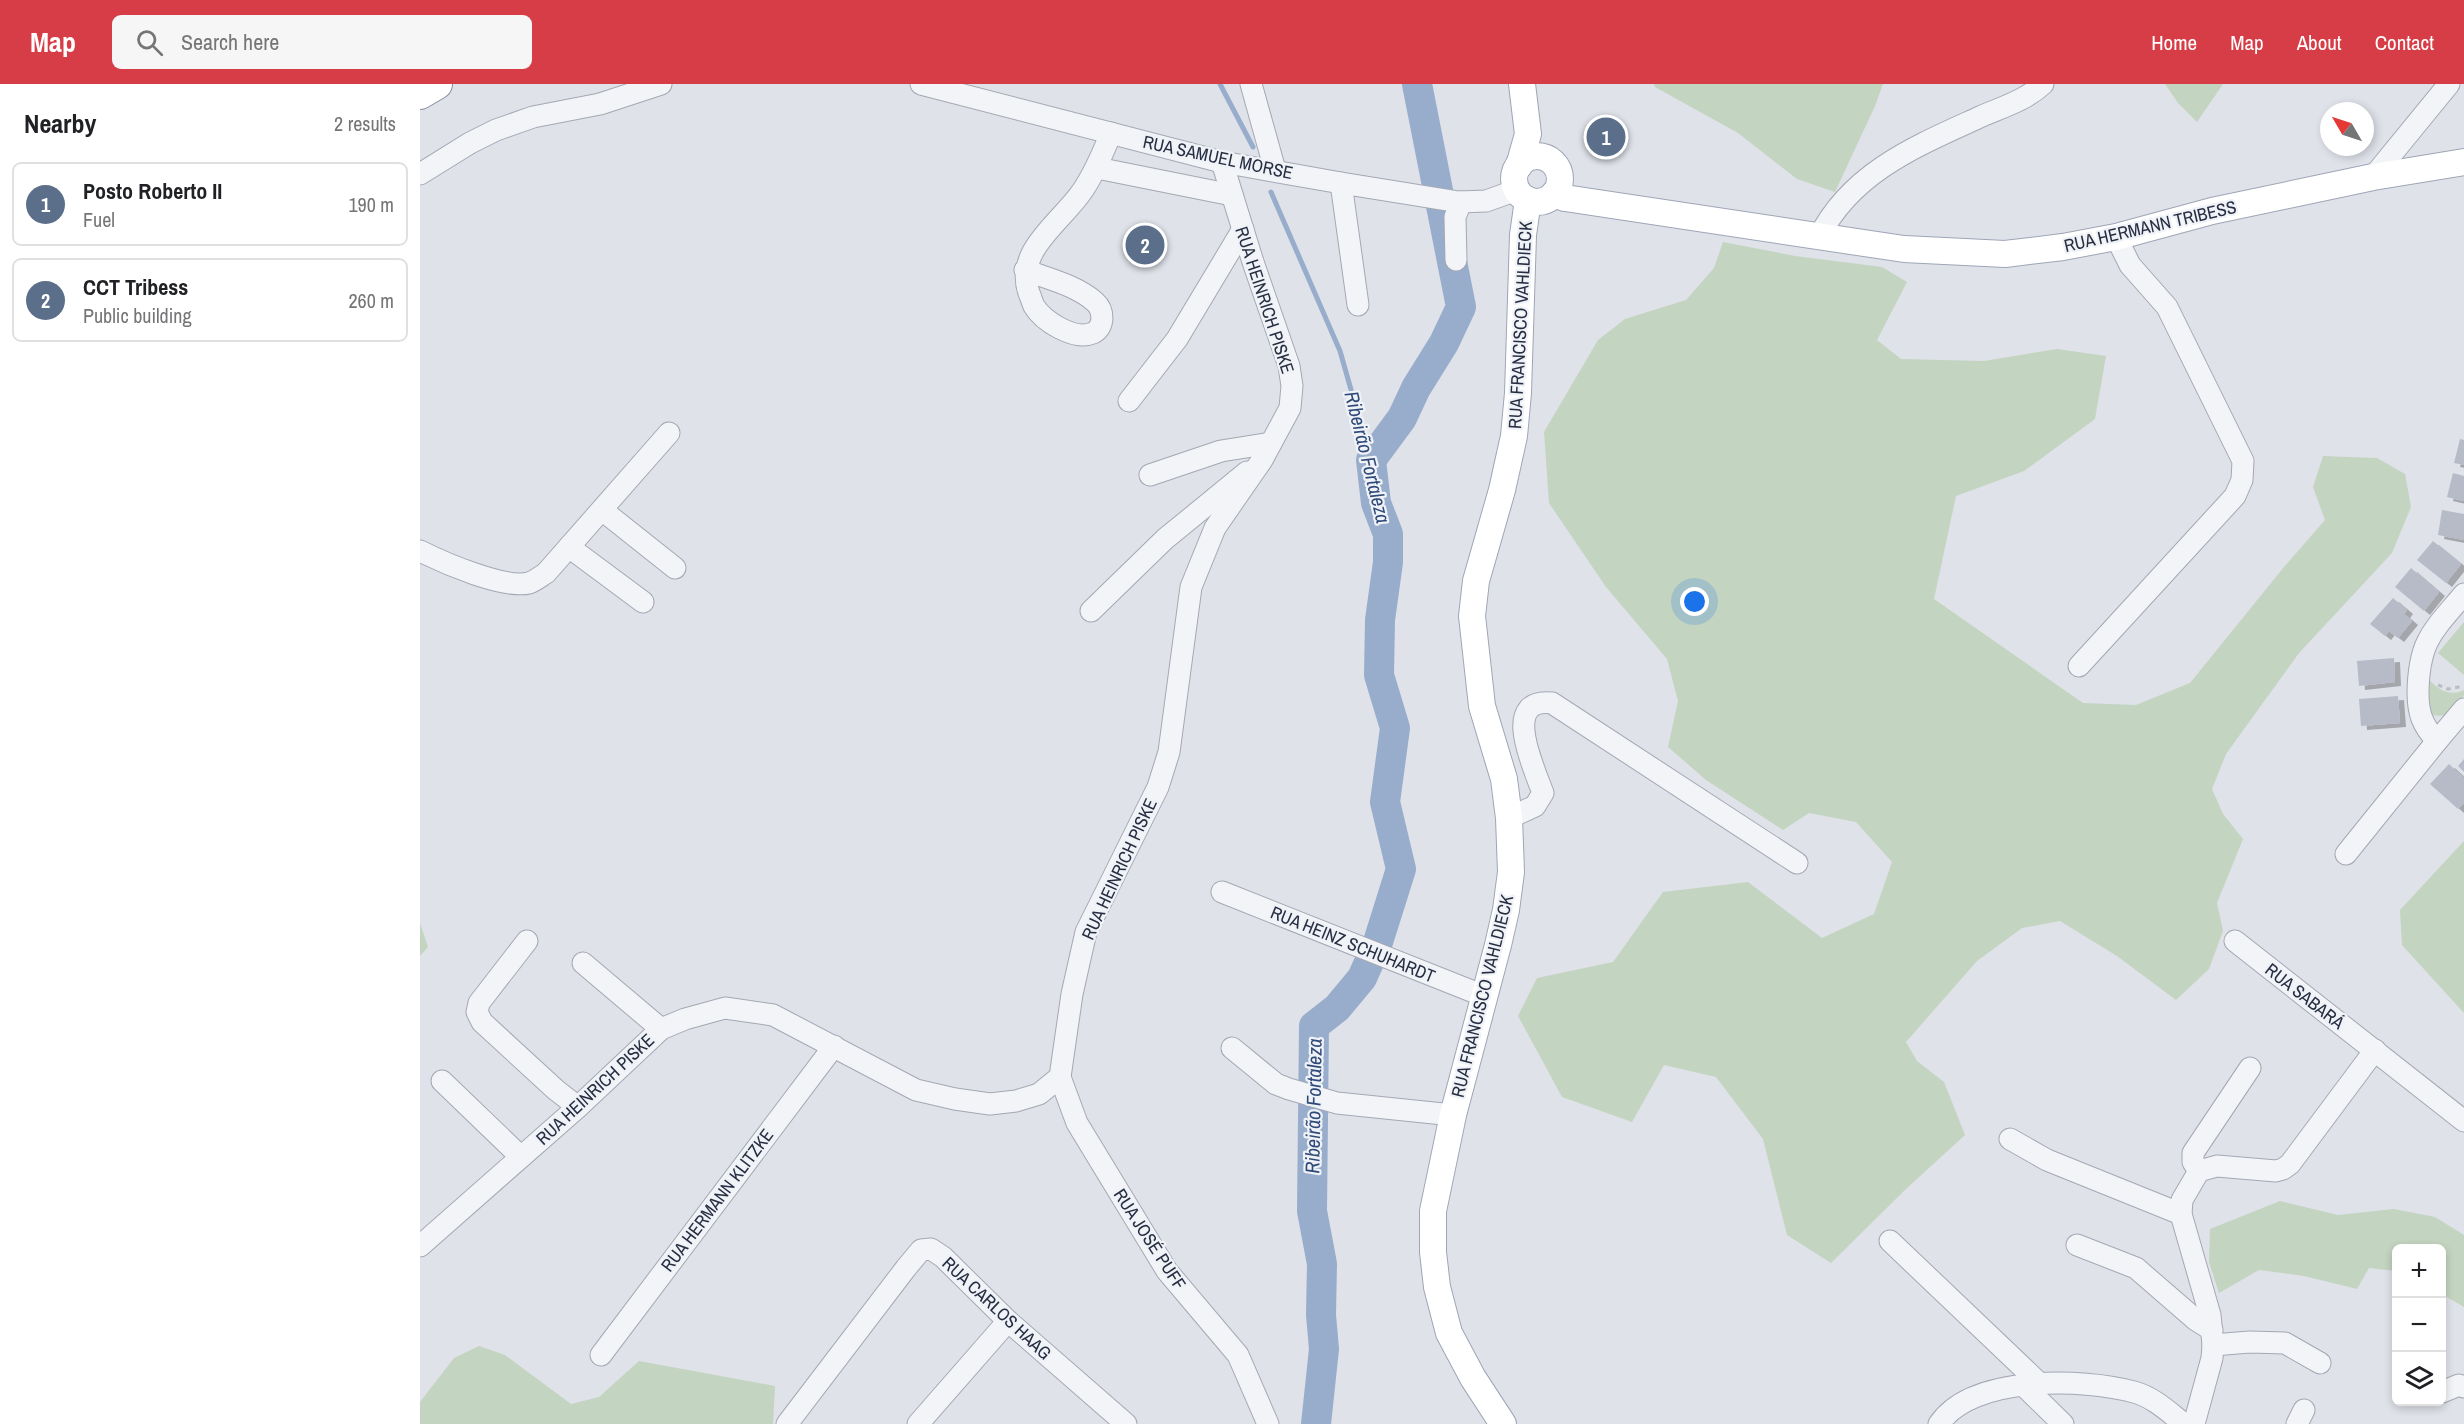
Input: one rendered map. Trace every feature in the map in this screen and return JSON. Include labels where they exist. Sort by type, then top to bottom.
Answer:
[{"type":"highway","points":[[420,94],[437,84]]},
{"type":"main road","name":"RUA FRANCISCO VAHLDIECK","points":[[1503,1424],[1473,1378],[1449,1333],[1437,1287],[1433,1211],[1453,1115],[1506,910],[1511,872],[1509,818],[1503,779],[1482,706],[1472,616],[1476,581],[1502,490],[1514,436],[1518,393],[1524,235],[1521,185],[1528,134],[1522,84]]},
{"type":"main road","name":"RUA FRANCISCO VAHLDIECK","points":[[1521,185],[1542,201],[1553,176],[1528,134]]},
{"type":"main road","points":[[1521,185],[1533,157],[1553,176]]},
{"type":"main road","name":"RUA HERMANN TRIBESS","points":[[1553,176],[1584,200],[1904,249],[2005,254],[2063,248],[2116,237],[2212,211],[2373,177],[2464,162]]},
{"type":"street","points":[[420,174],[470,142],[496,130],[533,117],[600,104],[641,87],[661,84]]},
{"type":"street","name":"RUA SAMUEL MORSE","points":[[921,84],[1222,162],[1341,183],[1460,202],[1486,201],[1521,185]]},
{"type":"street","points":[[1251,84],[1275,170]]},
{"type":"street","points":[[1819,237],[1841,202],[1882,167],[1924,142],[2028,96],[2043,84]]},
{"type":"street","points":[[2373,177],[2449,84]]},
{"type":"street","points":[[1025,270],[1031,255],[1051,226],[1082,193],[1097,168],[1111,133]]},
{"type":"street","name":"RUA HEINRICH PISKE","points":[[420,1246],[578,1107],[661,1029],[685,1019],[725,1008],[773,1015],[916,1090],[990,1104],[1016,1101],[1039,1094],[1060,1077],[1072,994],[1086,932],[1158,788],[1169,752],[1191,587],[1215,528],[1267,451],[1290,408],[1292,386],[1289,366],[1222,162]]},
{"type":"street","points":[[1097,168],[1232,195]]},
{"type":"street","points":[[1341,183],[1358,305]]},
{"type":"street","points":[[1456,260],[1455,217],[1460,202]]},
{"type":"street","points":[[1129,401],[1177,339],[1243,229]]},
{"type":"street","points":[[2079,666],[2235,496],[2242,480],[2243,461],[2167,307],[2130,265],[2116,237]]},
{"type":"street","points":[[420,551],[445,564],[514,584],[531,583],[546,573],[669,433]]},
{"type":"street","points":[[1150,475],[1221,451],[1267,451]]},
{"type":"street","points":[[1091,612],[1165,539],[1267,451]]},
{"type":"street","points":[[602,510],[675,568]]},
{"type":"street","points":[[569,547],[643,602]]},
{"type":"street","points":[[2437,741],[2426,729],[2418,712],[2422,650],[2433,631],[2464,594]]},
{"type":"street","points":[[1509,818],[1535,807],[1543,793],[1527,747],[1523,718],[1529,708],[1541,702],[1552,703],[1797,863]]},
{"type":"street","points":[[2346,854],[2464,709]]},
{"type":"street","name":"RUA HEINZ SCHUHARDT","points":[[1222,892],[1484,996]]},
{"type":"street","points":[[527,941],[479,1003],[477,1012],[482,1022],[556,1090],[578,1107]]},
{"type":"street","name":"RUA SABARÁ","points":[[2235,941],[2464,1121]]},
{"type":"street","points":[[583,963],[661,1029]]},
{"type":"street","name":"RUA HERMANN KLITZKE","points":[[601,1355],[834,1046]]},
{"type":"street","points":[[1232,1048],[1276,1084],[1289,1089],[1337,1103],[1453,1115]]},
{"type":"street","points":[[2194,1424],[2212,1358],[2213,1338],[2202,1284],[2181,1214],[2182,1200],[2199,1171],[2217,1167],[2283,1169],[2290,1164],[2375,1050]]},
{"type":"street","points":[[2199,1171],[2193,1162],[2193,1153],[2250,1068]]},
{"type":"street","name":"RUA JOSÉ PUFF","points":[[1060,1077],[1077,1123],[1167,1271],[1238,1355],[1268,1424]]},
{"type":"street","points":[[442,1082],[521,1157]]},
{"type":"street","points":[[2010,1139],[2048,1160],[2181,1214]]},
{"type":"street","points":[[1890,1241],[2030,1383],[2063,1424]]},
{"type":"street","points":[[2077,1245],[2136,1268],[2196,1320],[2213,1338],[2285,1343],[2320,1363]]},
{"type":"street","name":"RUA CARLOS HAAG","points":[[787,1424],[921,1250],[931,1249],[943,1257],[1008,1321],[1126,1424]]},
{"type":"street","points":[[918,1424],[1008,1321]]},
{"type":"street","points":[[1939,1424],[1964,1400],[2030,1383],[2111,1387],[2136,1392],[2158,1404],[2184,1424]]},
{"type":"street","points":[[2446,1390],[2459,1385],[2464,1387]]},
{"type":"path","points":[[2434,682],[2448,689],[2464,686]]},
{"type":"green space","points":[[1654,84],[1883,84],[1835,192],[1797,179],[1738,133],[1655,87]]},
{"type":"green space","points":[[2165,84],[2223,84],[2197,122],[2178,103]]},
{"type":"green space","points":[[1723,242],[1795,256],[1882,267],[1907,282],[1877,340],[1901,359],[1984,361],[2057,349],[2106,356],[2095,419],[2024,471],[1956,496],[1934,599],[2083,703],[2136,705],[2190,683],[2325,520],[2313,487],[2323,456],[2377,458],[2405,474],[2411,507],[2392,553],[2299,653],[2226,754],[2212,789],[2223,814],[2243,839],[2217,903],[2223,931],[2209,969],[2176,1000],[2117,956],[2060,921],[2022,928],[1977,961],[1906,1042],[1917,1061],[1944,1082],[1965,1135],[1831,1263],[1787,1235],[1763,1139],[1716,1077],[1664,1065],[1632,1122],[1562,1097],[1518,1016],[1537,978],[1613,962],[1663,892],[1748,882],[1822,938],[1874,914],[1892,862],[1856,822],[1809,813],[1783,830],[1706,780],[1668,747],[1678,701],[1667,659],[1606,587],[1549,503],[1544,432],[1598,340],[1625,319],[1686,300],[1714,268]]},
{"type":"green space","points":[[2464,622],[2464,675],[2438,653]]},
{"type":"green space","points":[[2429,680],[2449,693],[2464,690],[2464,695],[2454,708],[2442,716],[2431,714],[2424,694]]},
{"type":"green space","points":[[2464,841],[2464,1013],[2402,945],[2400,910]]},
{"type":"green space","points":[[420,923],[428,947],[420,956]]},
{"type":"green space","points":[[2280,1201],[2338,1215],[2394,1209],[2435,1217],[2464,1235],[2464,1307],[2446,1296],[2446,1244],[2392,1244],[2392,1271],[2369,1268],[2357,1289],[2304,1276],[2259,1270],[2219,1293],[2209,1262],[2210,1229]]},
{"type":"green space","points":[[479,1346],[505,1355],[571,1404],[599,1397],[639,1361],[775,1386],[773,1424],[420,1424],[420,1402],[454,1358]]},
{"type":"building","points":[[2460,439],[2464,440],[2464,465],[2454,463]]},
{"type":"building","points":[[2453,473],[2464,476],[2464,501],[2447,497]]},
{"type":"building","points":[[2442,510],[2464,514],[2464,540],[2438,535]]},
{"type":"building","points":[[2433,541],[2461,564],[2446,583],[2417,560]]},
{"type":"building","points":[[2411,568],[2439,592],[2424,611],[2395,587]]},
{"type":"building","points":[[2393,598],[2407,610],[2404,614],[2412,621],[2398,638],[2389,631],[2385,636],[2370,624]]},
{"type":"building","points":[[2394,658],[2395,682],[2359,686],[2357,661]]},
{"type":"building","points":[[2398,696],[2400,723],[2361,726],[2359,699]]},
{"type":"building","points":[[2464,759],[2464,772],[2458,766]]},
{"type":"building","points":[[2449,764],[2464,778],[2464,803],[2458,809],[2430,784]]},
{"type":"waterway","name":"Ribeirão Fortaleza","points":[[1220,84],[1253,147]]},
{"type":"waterway","name":"Ribeirão Fortaleza","points":[[1316,1424],[1324,1349],[1321,1315],[1322,1264],[1312,1211],[1314,1026],[1337,1008],[1362,978],[1378,942],[1401,869],[1385,802],[1395,728],[1379,675],[1380,620],[1388,562],[1388,534],[1376,503],[1371,460],[1402,418],[1416,388],[1444,343],[1461,307],[1417,84]]},
{"type":"waterway","name":"Ribeirão Fortaleza","points":[[1271,192],[1340,351],[1371,460]]},
{"type":"place","name":"Posto Roberto II","points":[[1606,137]]},
{"type":"place","name":"CCT Tribess","points":[[1145,245]]}]
